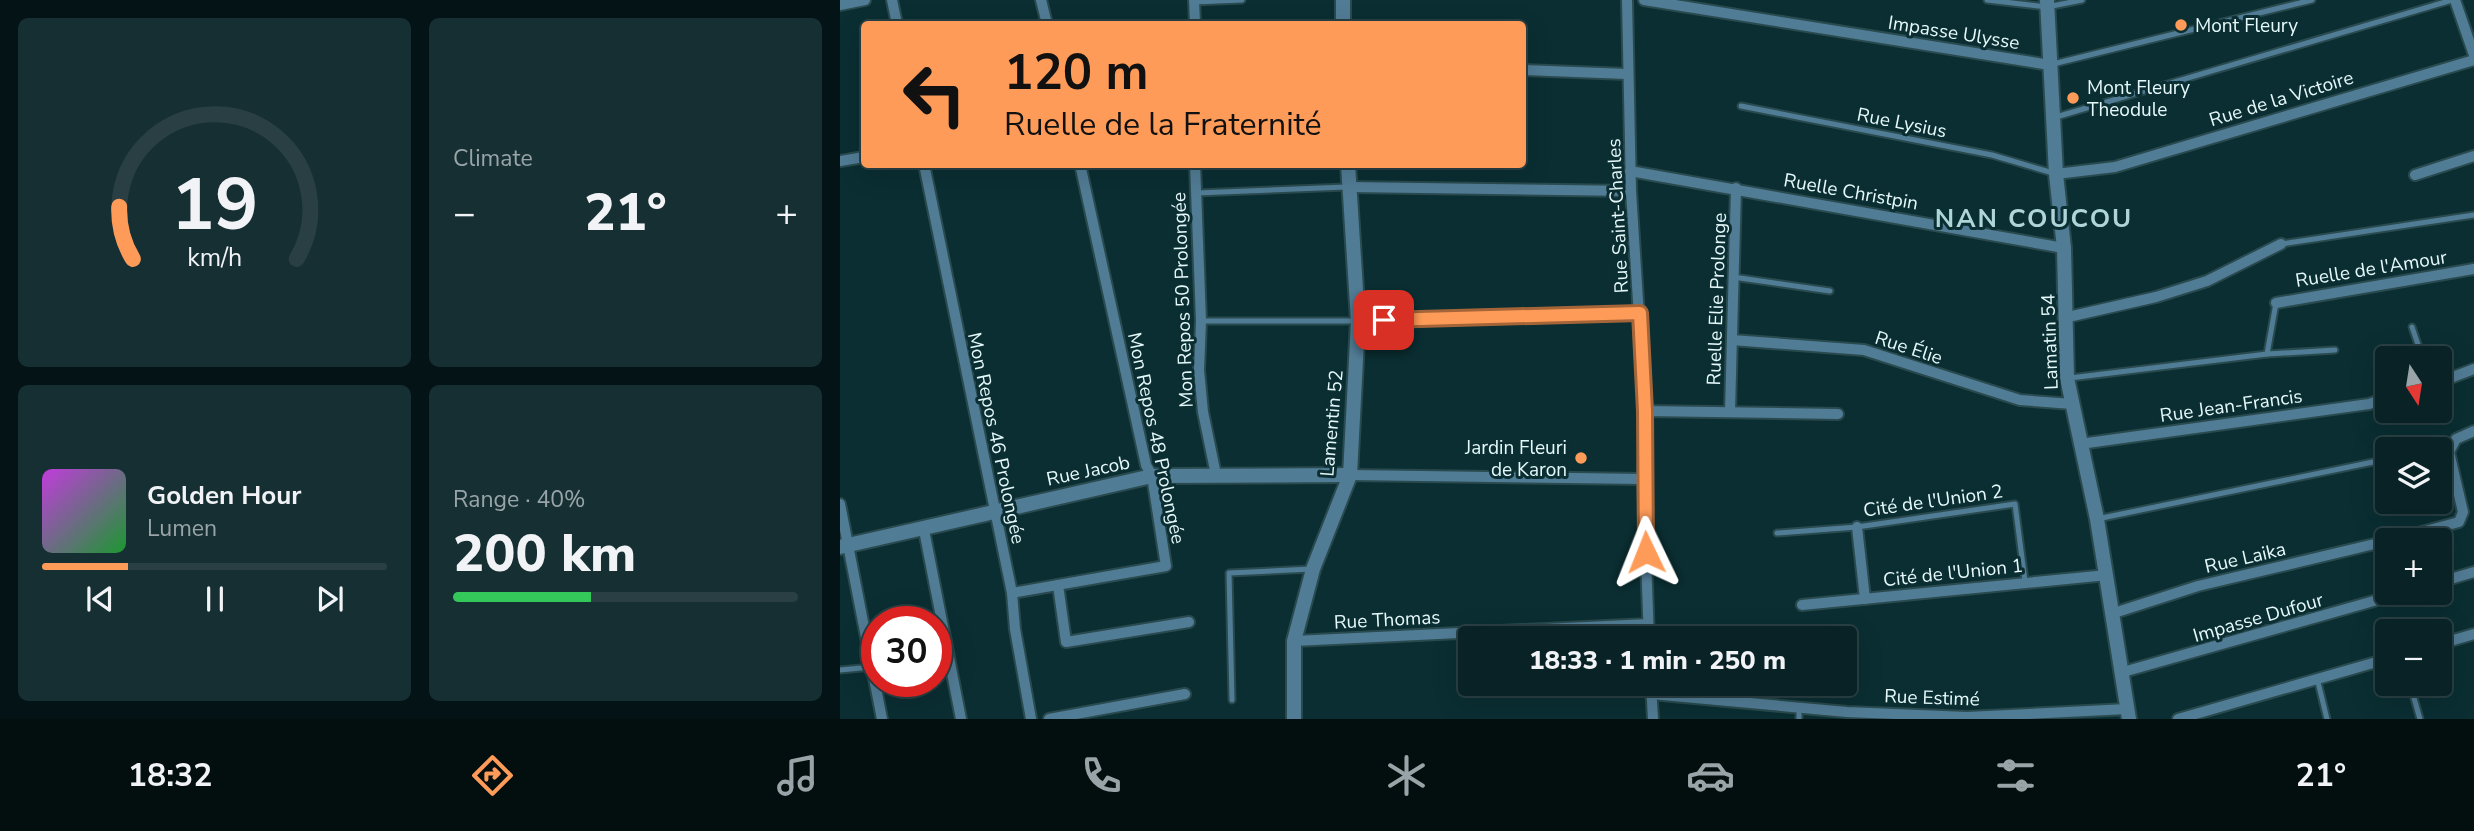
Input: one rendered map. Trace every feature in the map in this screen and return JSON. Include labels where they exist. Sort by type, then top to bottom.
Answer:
[{"type":"street","points":[[840,5],[865,0]]},
{"type":"street","points":[[892,0],[896,21]]},
{"type":"street","points":[[1041,0],[1046,21]]},
{"type":"street","points":[[1343,0],[1343,21]]},
{"type":"street","name":"Rue Saint-Charles","points":[[1627,0],[1630,171],[1645,411],[1643,479],[1648,624]]},
{"type":"street","name":"Impasse Ulysse","points":[[1644,0],[2050,65]]},
{"type":"street","points":[[2469,0],[2455,2],[2474,57]]},
{"type":"street","points":[[1194,1],[1195,21]]},
{"type":"street","name":"Lamatin 54","points":[[2047,4],[2056,174],[2068,317],[2067,378],[2097,519],[2128,714]]},
{"type":"street","name":"Rue de la Victoire","points":[[2056,174],[2115,167],[2474,57]]},
{"type":"street","points":[[1526,70],[1627,74]]},
{"type":"street","points":[[2416,176],[2474,156]]},
{"type":"street","points":[[840,161],[861,158]]},
{"type":"street","name":"Mon Repos 46 Prolongée","points":[[925,168],[1012,593],[1015,629],[1031,719]]},
{"type":"street","name":"Mon Repos 48 Prolongée","points":[[1012,593],[1166,566],[1152,476],[1146,465],[1081,168]]},
{"type":"street","name":"Mon Repos 50 Prolongée","points":[[1195,168],[1201,321],[1200,384],[1216,475]]},
{"type":"street","name":"Lamentin 52","points":[[1294,719],[1294,641],[1313,569],[1350,475],[1358,321],[1348,168]]},
{"type":"street","name":"Ruelle Christpin","points":[[1630,171],[2064,248]]},
{"type":"street","points":[[1350,187],[1631,191]]},
{"type":"street","name":"Ruelle Elie Prolonge","points":[[1730,411],[1736,188]]},
{"type":"street","points":[[2068,317],[2157,297],[2207,281],[2281,244]]},
{"type":"street","name":"Ruelle de l'Amour","points":[[2276,303],[2474,269]]},
{"type":"street","points":[[1358,321],[1640,313]]},
{"type":"street","name":"Rue Élie","points":[[1732,340],[1864,350],[2010,398],[2072,404]]},
{"type":"street","points":[[2452,377],[2474,369]]},
{"type":"street","name":"Rue Jean-Francis","points":[[2080,444],[2375,402]]},
{"type":"street","points":[[1645,411],[1838,414]]},
{"type":"street","name":"Rue Laika","points":[[2437,528],[2459,522],[2463,512],[2449,461],[2451,444],[2474,431]]},
{"type":"street","points":[[1350,475],[1643,479]]},
{"type":"street","name":"Rue Jacob","points":[[844,546],[1152,476],[1350,475]]},
{"type":"street","points":[[840,504],[844,546],[861,619]]},
{"type":"street","points":[[1857,527],[1865,599]]},
{"type":"street","points":[[923,530],[961,719]]},
{"type":"street","name":"Rue Laika","points":[[2114,613],[2198,586],[2375,544]]},
{"type":"street","points":[[2452,578],[2474,572]]},
{"type":"street","name":"Cité de l'Union 1","points":[[1802,606],[2107,575]]},
{"type":"street","points":[[1058,585],[1066,642],[1189,622]]},
{"type":"street","name":"Impasse Dufour","points":[[2123,672],[2375,601]]},
{"type":"street","name":"Rue Thomas","points":[[1294,641],[1648,624]]},
{"type":"street","points":[[2452,640],[2474,634]]},
{"type":"street","points":[[2178,719],[2375,662]]},
{"type":"street","points":[[1049,719],[1080,716],[1185,694]]},
{"type":"street","points":[[1651,696],[1653,719]]},
{"type":"street","name":"Rue Estimé","points":[[1694,696],[1799,713],[1967,717],[2128,714]]},
{"type":"street","points":[[878,697],[882,719]]},
{"type":"lane","points":[[1194,1],[1242,0]]},
{"type":"lane","points":[[1987,0],[2047,4],[2082,0]]},
{"type":"lane","points":[[2050,65],[2312,0]]},
{"type":"lane","points":[[2053,118],[2455,2]]},
{"type":"lane","name":"Rue Lysius","points":[[1741,106],[1992,156],[2056,174]]},
{"type":"lane","points":[[1196,193],[1350,187]]},
{"type":"lane","points":[[2281,244],[2474,215]]},
{"type":"lane","points":[[1733,277],[1830,291]]},
{"type":"lane","name":"Ruelle de l'Amour","points":[[2267,354],[2276,303]]},
{"type":"lane","points":[[1201,321],[1358,321]]},
{"type":"lane","points":[[2412,327],[2419,346]]},
{"type":"lane","points":[[2067,378],[2267,354],[2335,350]]},
{"type":"lane","points":[[2097,519],[2375,462]]},
{"type":"lane","name":"Cité de l'Union 2","points":[[1777,533],[1857,527],[2015,504],[2025,582]]},
{"type":"lane","points":[[1232,700],[1229,573],[1313,569]]},
{"type":"lane","points":[[840,670],[861,668]]},
{"type":"lane","points":[[2316,678],[2327,719]]},
{"type":"lane","points":[[2413,696],[2420,719]]},
{"type":"place","name":"Mont Fleury","points":[[2181,25]]},
{"type":"place","name":"Mont Fleury Theodule","points":[[2073,98]]},
{"type":"place","name":"Jardin Fleuri de Karon","points":[[1581,458]]},
{"type":"district","name":"NAN COUCOU","points":[[2034,218]]},
{"type":"route","points":[[1384,320],[1640,313],[1645,411],[1643,479],[1646,552]]}]
